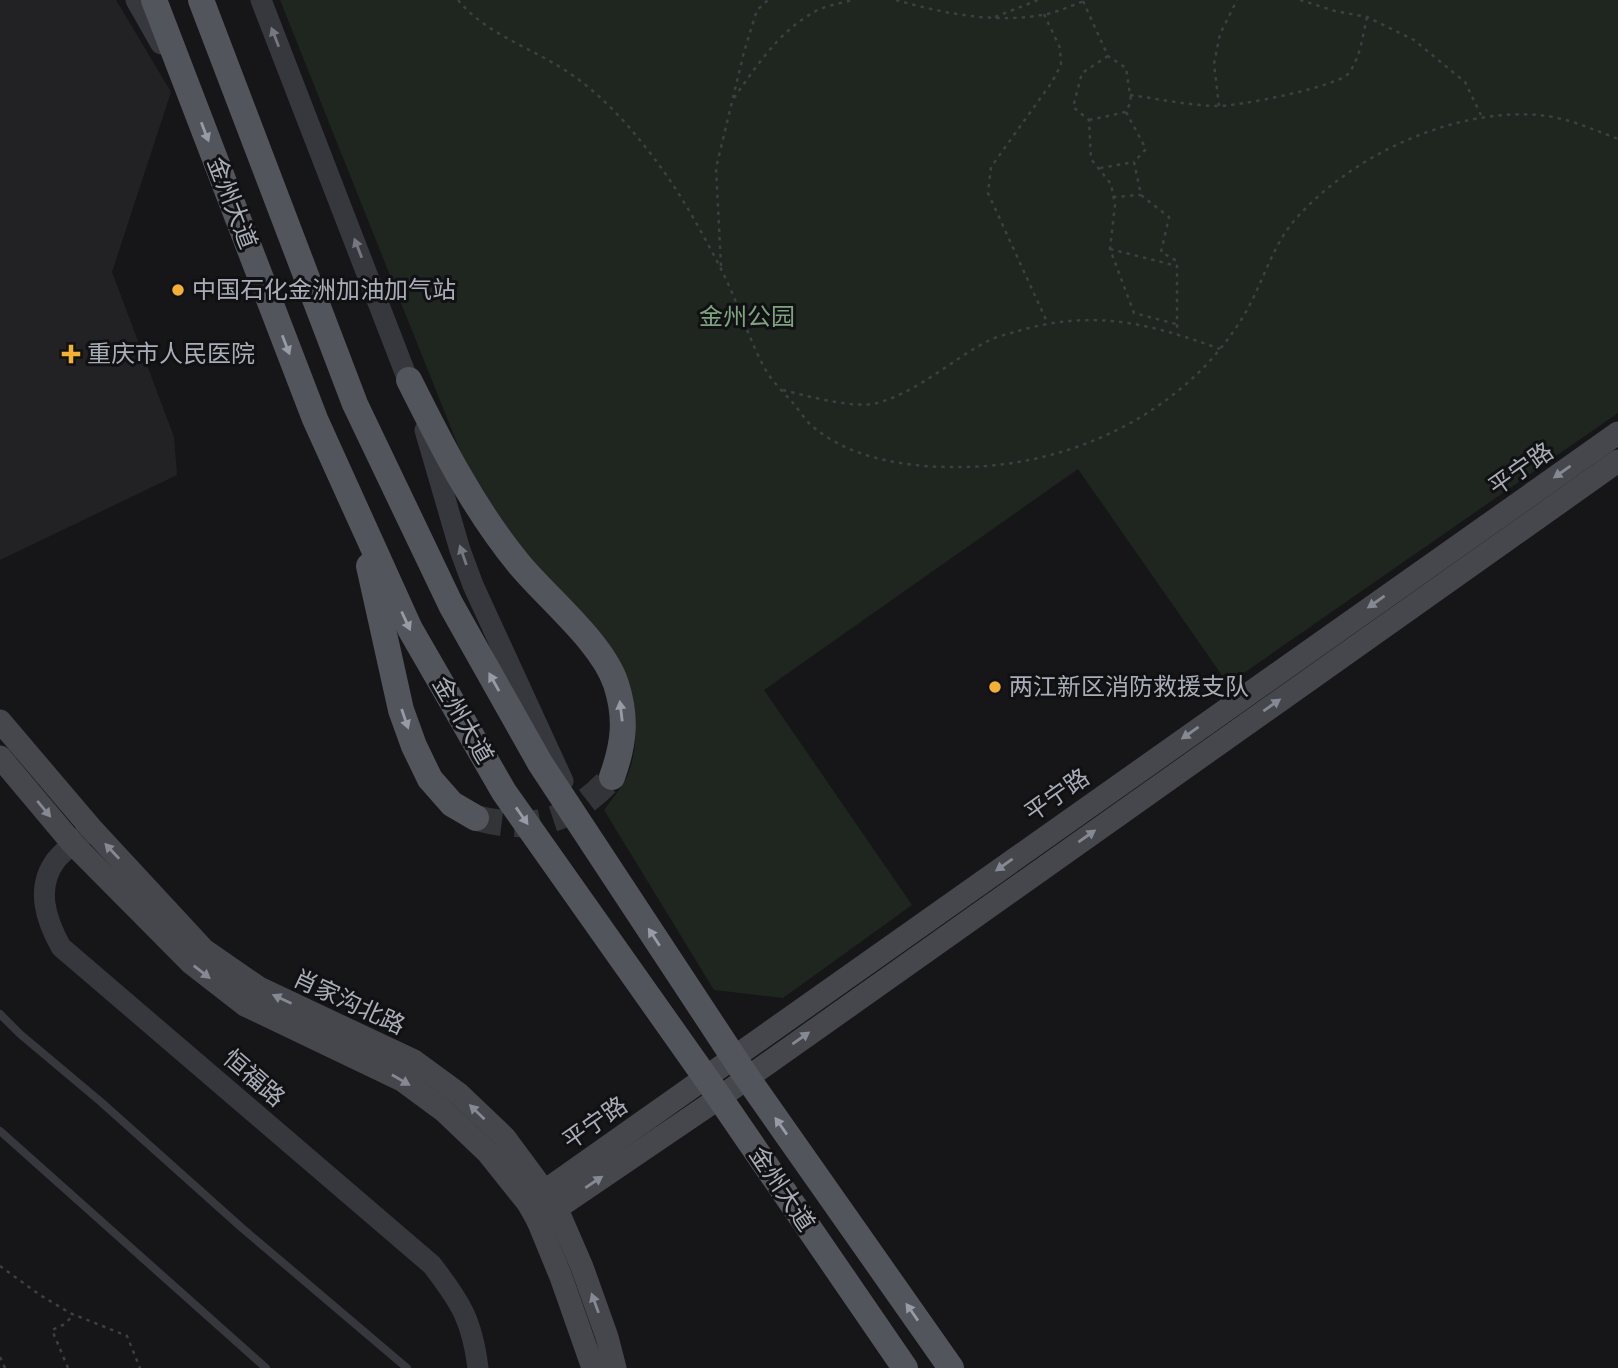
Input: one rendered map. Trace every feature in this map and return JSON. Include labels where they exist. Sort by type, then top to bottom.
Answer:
[{"type":"main road","name":"金州大道","points":[[154,0],[315,419],[410,629],[504,792],[713,1088],[905,1368]]},
{"type":"main road","name":"金州大道","points":[[201,0],[355,404],[451,605],[540,763],[591,841],[740,1067],[951,1368]]},
{"type":"main road","points":[[410,380],[445,453],[485,519],[519,564],[596,649],[615,681],[623,712],[622,748],[612,777]]},
{"type":"main road","name":"平宁路","points":[[542,1205],[713,1088],[1257,685],[1618,433]]},
{"type":"main road","name":"平宁路","points":[[740,1067],[1618,461]]},
{"type":"main road","points":[[356,509],[401,710],[414,746],[430,779],[452,804],[477,818]]},
{"type":"main road","name":"肖家沟北路","points":[[0,722],[91,828],[204,950],[259,988],[414,1061],[458,1094],[505,1138],[542,1205],[582,1267],[615,1368]]},
{"type":"main road","name":"肖家沟北路","points":[[0,757],[73,844],[191,963],[245,1005],[402,1080],[444,1111],[542,1205],[593,1368]]},
{"type":"street","points":[[136,0],[189,92]]},
{"type":"street","points":[[261,0],[410,380],[473,585],[591,841]]},
{"type":"street","name":"恒福路","points":[[91,828],[57,858],[46,875],[44,899],[49,925],[61,947],[432,1265],[459,1301],[474,1338],[478,1368]]},
{"type":"lane","points":[[0,1014],[242,1228],[407,1368]]},
{"type":"lane","points":[[0,1131],[266,1368]]},
{"type":"path","points":[[458,0],[494,30],[564,69],[613,109],[667,177],[722,270],[765,371],[812,426],[855,452],[924,467],[988,467],[1054,455],[1102,439],[1135,421],[1198,373],[1220,349],[1247,310],[1272,255],[1293,223],[1333,184],[1410,138],[1481,115],[1542,115],[1577,123],[1618,139]]},
{"type":"path","points":[[722,270],[716,168],[757,10],[768,0]]},
{"type":"path","points":[[733,100],[761,60],[790,30],[820,9],[852,0]]},
{"type":"path","points":[[896,0],[931,10],[991,19],[1044,14],[1085,1],[1108,56],[1126,68],[1131,101],[1126,112]]},
{"type":"path","points":[[991,19],[1038,0]]},
{"type":"path","points":[[1219,106],[1214,64],[1220,34],[1237,0]]},
{"type":"path","points":[[1300,0],[1367,17],[1414,40],[1465,82],[1481,115]]},
{"type":"path","points":[[1044,14],[1060,48],[1061,65],[992,167],[988,193],[1047,323]]},
{"type":"path","points":[[1130,94],[1219,106],[1279,96],[1330,83],[1348,75],[1356,61],[1367,17]]},
{"type":"path","points":[[1108,56],[1082,73],[1073,107],[1089,120],[1091,159],[1111,184],[1115,205],[1110,249],[1133,313],[1177,324]]},
{"type":"path","points":[[1089,120],[1126,112]]},
{"type":"path","points":[[1098,169],[1134,162],[1146,149],[1126,112]]},
{"type":"path","points":[[1134,162],[1140,195]]},
{"type":"path","points":[[1113,197],[1140,195],[1169,217],[1161,252],[1177,261],[1177,333]]},
{"type":"path","points":[[1110,249],[1177,266]]},
{"type":"path","points":[[782,390],[833,401],[875,404],[908,391],[990,340],[1047,323],[1107,319],[1177,333],[1220,349]]},
{"type":"path","points":[[0,1266],[74,1315],[127,1336],[140,1368]]},
{"type":"path","points":[[68,1368],[52,1330],[74,1315]]},
{"type":"path","points":[[0,1357],[5,1368]]},
{"type":"shaded area","name":"重庆市人民医院","points":[[0,0],[116,0],[171,92],[112,272],[174,437],[177,475],[0,560]]},
{"type":"green space","name":"金州公园","points":[[280,0],[1618,0],[1618,413],[1228,684],[1078,469],[764,690],[912,905],[783,998],[714,990],[604,810],[626,779],[632,762],[636,737],[627,677],[494,515],[459,448]]},
{"type":"tunnel","points":[[476,818],[516,824],[551,820],[582,804],[612,777]]},
{"type":"place","name":"中国石化金洲加油加气站","points":[[178,290]]},
{"type":"place","name":"重庆市人民医院","points":[[71,354]]},
{"type":"place","name":"两江新区消防救援支队","points":[[995,687]]}]
